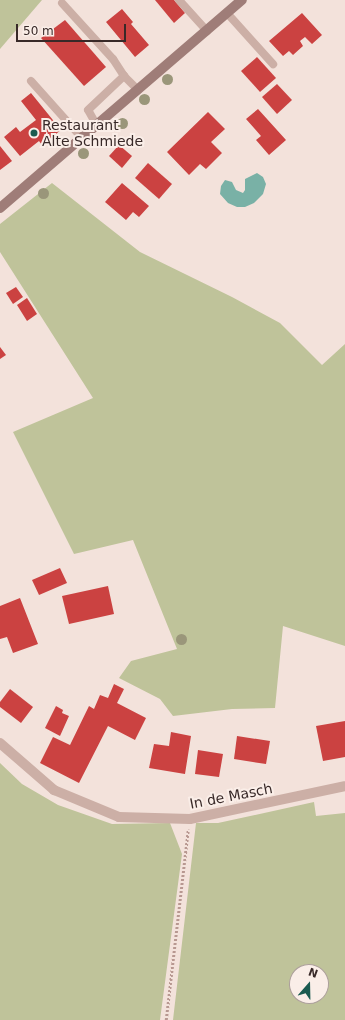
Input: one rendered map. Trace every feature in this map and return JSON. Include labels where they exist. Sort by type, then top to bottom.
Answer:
[{"type":"main road","points":[[2,203],[97,126],[242,0]]},
{"type":"street","name":"In de Masch","points":[[0,743],[54,790],[119,817],[190,819],[345,786]]},
{"type":"lane","points":[[179,0],[207,31]]},
{"type":"lane","points":[[62,3],[113,59],[124,76],[138,90]]},
{"type":"lane","points":[[227,13],[273,64]]},
{"type":"lane","points":[[97,126],[88,110],[124,76]]},
{"type":"lane","points":[[31,81],[82,138]]},
{"type":"path","points":[[166,1020],[190,819]]},
{"type":"green space","points":[[0,0],[42,0],[0,49]]},
{"type":"green space","points":[[52,183],[140,252],[232,297],[280,323],[322,365],[345,344],[345,646],[283,626],[275,708],[232,709],[173,716],[160,699],[119,678],[131,661],[177,649],[133,540],[74,554],[13,432],[93,398],[0,252],[0,224]]},
{"type":"green space","points":[[0,763],[22,784],[58,805],[112,824],[170,823],[182,854],[160,1020],[0,1020]]},
{"type":"green space","points":[[314,802],[316,816],[345,813],[345,1020],[173,1020],[196,823],[218,823]]},
{"type":"water","points":[[257,173],[263,177],[266,184],[263,194],[254,203],[245,207],[237,207],[228,203],[220,194],[221,186],[225,180],[232,182],[236,190],[243,193],[245,190],[245,179]]},
{"type":"building","points":[[155,0],[174,0],[185,13],[174,23]]},
{"type":"building","points":[[122,9],[133,22],[131,24],[149,45],[135,57],[106,22]]},
{"type":"building","points":[[302,13],[322,35],[312,44],[305,37],[300,41],[303,46],[293,55],[289,51],[283,56],[269,41]]},
{"type":"building","points":[[65,20],[106,67],[84,86],[41,38]]},
{"type":"building","points":[[257,57],[276,78],[260,92],[241,71]]},
{"type":"building","points":[[277,84],[292,100],[277,114],[262,97]]},
{"type":"building","points":[[31,93],[61,130],[42,145],[39,141],[20,156],[4,137],[16,127],[20,132],[36,120],[21,101]]},
{"type":"building","points":[[258,109],[286,140],[269,155],[256,140],[261,136],[246,119]]},
{"type":"building","points":[[208,112],[225,129],[211,142],[222,153],[206,169],[200,164],[189,175],[167,152]]},
{"type":"building","points":[[119,145],[132,156],[122,168],[109,156]]},
{"type":"building","points":[[0,146],[12,161],[0,170]]},
{"type":"building","points":[[148,163],[172,184],[159,199],[135,178]]},
{"type":"building","points":[[122,183],[149,206],[139,217],[133,212],[126,220],[105,202]]},
{"type":"building","points":[[16,287],[23,297],[13,304],[6,293]]},
{"type":"building","points":[[27,298],[37,314],[27,321],[17,305]]},
{"type":"building","points":[[0,347],[6,355],[0,359]]},
{"type":"building","points":[[60,568],[67,583],[39,595],[32,580]]},
{"type":"building","points":[[108,586],[114,614],[69,624],[62,596]]},
{"type":"building","points":[[20,598],[38,644],[13,653],[7,637],[0,639],[0,606]]},
{"type":"building","points":[[114,684],[124,689],[117,703],[146,718],[135,740],[108,726],[79,783],[40,763],[53,737],[70,745],[89,706],[94,709],[100,695],[108,698]]},
{"type":"building","points":[[10,689],[33,707],[21,723],[0,707],[0,702]]},
{"type":"building","points":[[56,706],[63,710],[62,713],[69,716],[60,736],[45,728]]},
{"type":"building","points":[[345,721],[345,757],[323,761],[316,726]]},
{"type":"building","points":[[171,732],[191,736],[185,774],[149,768],[154,744],[169,746]]},
{"type":"building","points":[[237,736],[270,741],[266,764],[234,759]]},
{"type":"building","points":[[198,750],[223,754],[219,777],[195,774]]},
{"type":"place","name":"Restaurant Alte Schmiede","points":[[34,133]]}]
